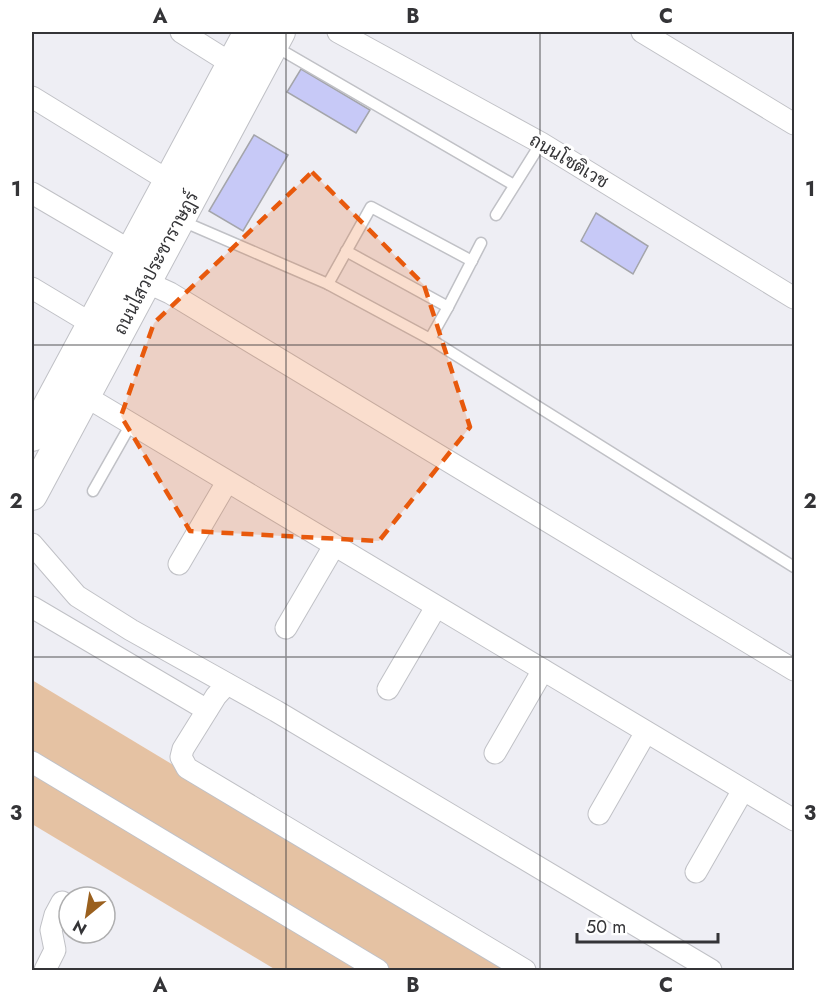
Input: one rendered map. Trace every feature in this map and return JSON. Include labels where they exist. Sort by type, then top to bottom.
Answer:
[{"type":"main road","name":"ถนนไสวประชาราษฎร์","points":[[32,436],[232,64],[268,36]]},
{"type":"main road","name":"ถนนไสวประชาราษฎร์","points":[[32,495],[180,220],[268,36]]},
{"type":"street","points":[[181,32],[232,64]]},
{"type":"street","name":"ถนนโชติเวช","points":[[339,32],[541,143],[795,298]]},
{"type":"street","points":[[642,32],[795,124]]},
{"type":"street","points":[[32,97],[169,180]]},
{"type":"street","points":[[32,193],[131,251]]},
{"type":"street","points":[[146,282],[180,300],[795,670]]},
{"type":"street","points":[[32,288],[92,324]]},
{"type":"street","points":[[85,396],[795,820]]},
{"type":"street","points":[[179,564],[227,482]]},
{"type":"street","points":[[32,544],[77,596],[131,630],[276,711],[711,970]]},
{"type":"street","points":[[286,628],[334,546]]},
{"type":"street","points":[[32,607],[207,711]]},
{"type":"street","points":[[388,689],[436,607]]},
{"type":"street","points":[[113,656],[131,630]]},
{"type":"street","points":[[495,753],[543,670]]},
{"type":"street","points":[[227,684],[183,749],[181,757],[187,768],[525,970]]},
{"type":"street","points":[[598,814],[646,732]]},
{"type":"street","points":[[32,762],[378,970]]},
{"type":"street","points":[[696,872],[743,790]]},
{"type":"street","points":[[32,963],[44,970],[55,950],[51,930],[57,911]]},
{"type":"lane","points":[[268,36],[514,185]]},
{"type":"lane","points":[[496,215],[541,143]]},
{"type":"lane","points":[[328,284],[372,207],[472,261]]},
{"type":"lane","points":[[180,220],[328,284],[430,339],[795,567]]},
{"type":"lane","points":[[430,339],[481,243]]},
{"type":"lane","points":[[346,251],[448,308]]},
{"type":"lane","points":[[93,490],[131,424]]},
{"type":"highlighted area","points":[[312,172],[424,285],[470,427],[379,541],[190,531],[121,416],[154,323]]},
{"type":"shaded area","points":[[32,680],[514,970],[276,970],[32,824]]},
{"type":"building","points":[[301,69],[370,110],[356,133],[287,92]]},
{"type":"building","points":[[254,135],[288,155],[243,231],[209,211]]},
{"type":"building","points":[[596,213],[648,246],[633,274],[581,241]]}]
